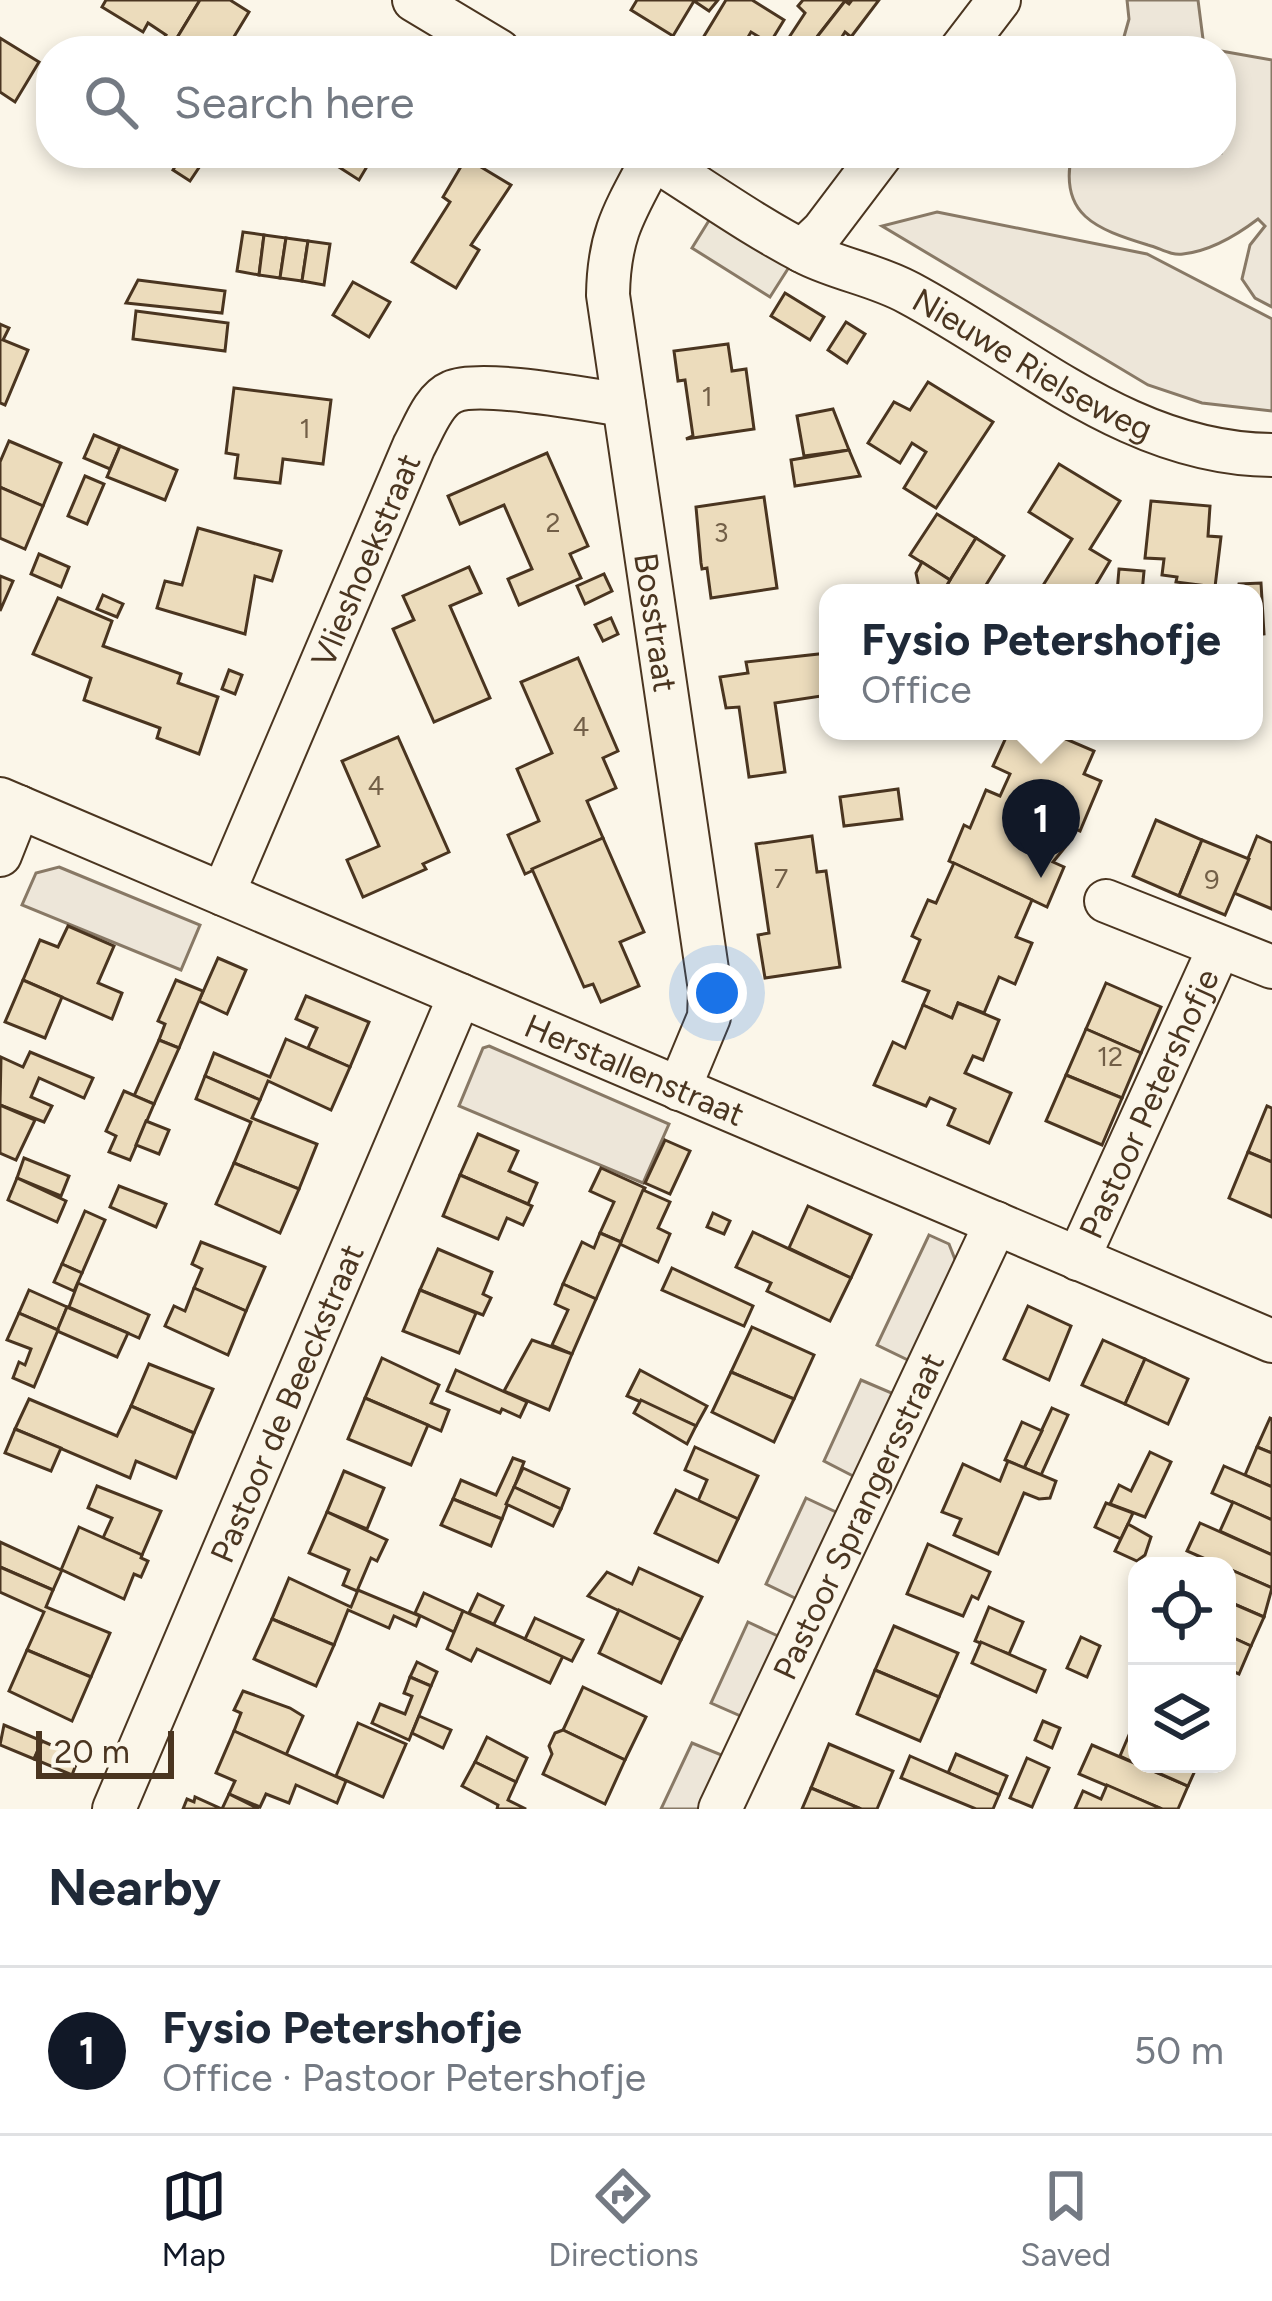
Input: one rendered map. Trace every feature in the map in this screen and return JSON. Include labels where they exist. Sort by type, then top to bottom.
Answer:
[{"type":"street","points":[[971,36],[999,0]]},
{"type":"street","points":[[438,6],[479,36]]},
{"type":"street","name":"Bosstraat","points":[[643,168],[615,229],[608,256],[608,295],[710,990],[709,1017],[680,1089]]},
{"type":"street","name":"Nieuwe Rielseweg","points":[[668,168],[802,250],[839,269],[874,275],[911,294],[1100,409],[1154,434],[1206,448],[1272,455]]},
{"type":"street","points":[[802,250],[823,231],[871,168]]},
{"type":"street","name":"Vlieshoekstraat","points":[[223,894],[435,406],[452,392],[477,388],[624,405]]},
{"type":"street","points":[[0,855],[10,803]]},
{"type":"street","name":"Herstallenstraat","points":[[10,803],[1272,1341]]},
{"type":"street","name":"Pastoor Petershofje","points":[[1106,901],[1272,967]]},
{"type":"street","name":"Pastoor Petershofje","points":[[1078,1258],[1219,947]]},
{"type":"street","name":"Pastoor de Beeckstraat","points":[[114,1809],[460,995]]},
{"type":"street","name":"Pastoor Sprangersstraat","points":[[720,1809],[996,1223]]},
{"type":"shaded area","points":[[1127,0],[1198,0],[1203,36],[1124,36]]},
{"type":"shaded area","points":[[1236,54],[1272,60],[1272,307],[1255,298],[1242,279],[1250,245],[1265,226],[1258,219],[1213,246],[1174,254],[1129,239],[1085,216],[1076,205],[1070,168],[1236,168]]},
{"type":"shaded area","points":[[937,212],[1147,254],[1272,319],[1272,411],[1202,403],[1148,385],[882,226]]},
{"type":"shaded area","points":[[713,214],[791,264],[770,297],[692,248]]},
{"type":"shaded area","points":[[59,867],[200,925],[181,970],[22,905],[36,873]]},
{"type":"shaded area","points":[[489,1046],[669,1124],[643,1183],[459,1106],[483,1048]]},
{"type":"shaded area","points":[[929,1235],[949,1244],[956,1262],[910,1361],[877,1345]]},
{"type":"shaded area","points":[[861,1380],[894,1394],[855,1477],[824,1461]]},
{"type":"shaded area","points":[[806,1498],[838,1513],[797,1599],[766,1584]]},
{"type":"shaded area","points":[[748,1622],[780,1637],[743,1717],[711,1703]]},
{"type":"shaded area","points":[[692,1743],[724,1756],[699,1809],[661,1809]]},
{"type":"building","points":[[106,0],[200,0],[178,36],[165,36],[148,23],[143,32],[102,7]]},
{"type":"building","points":[[200,0],[230,0],[249,12],[234,36],[178,36]]},
{"type":"building","points":[[637,0],[718,0],[709,11],[694,1],[673,36],[631,10]]},
{"type":"building","points":[[726,0],[752,0],[784,20],[774,36],[751,32],[749,36],[704,36]]},
{"type":"building","points":[[803,0],[852,0],[845,1],[818,36],[790,36],[805,13],[798,6]]},
{"type":"building","points":[[879,0],[852,36],[845,32],[818,36],[845,1]]},
{"type":"building","points":[[0,38],[36,60],[36,67],[15,102],[0,92]]},
{"type":"building","points":[[174,168],[199,168],[190,181]]},
{"type":"building","points":[[340,168],[366,168],[359,180]]},
{"type":"building","points":[[460,168],[483,168],[511,185],[471,245],[479,250],[456,288],[412,262],[450,202],[443,197]]},
{"type":"building","points":[[243,232],[264,235],[259,275],[237,271]]},
{"type":"building","points":[[264,235],[286,238],[280,278],[259,275]]},
{"type":"building","points":[[286,238],[308,241],[302,281],[280,278]]},
{"type":"building","points":[[308,241],[330,244],[324,285],[302,281]]},
{"type":"building","points":[[138,280],[225,291],[222,313],[126,303]]},
{"type":"building","points":[[353,282],[390,302],[369,337],[333,315]]},
{"type":"building","points":[[785,293],[824,317],[810,340],[771,316]]},
{"type":"building","points":[[136,311],[228,323],[225,351],[133,339]]},
{"type":"building","points":[[846,322],[865,334],[847,363],[828,350]]},
{"type":"building","points":[[0,324],[9,328],[3,340],[28,350],[5,405],[0,403]]},
{"type":"building","points":[[728,344],[732,371],[746,369],[754,429],[686,439],[693,436],[685,380],[678,381],[674,351]]},
{"type":"building","points":[[928,382],[993,422],[936,508],[904,488],[926,452],[912,443],[900,463],[868,443],[894,402],[910,410]]},
{"type":"building","points":[[234,388],[331,400],[323,464],[283,459],[280,483],[235,478],[238,455],[226,453]]},
{"type":"building","points":[[833,409],[849,450],[804,456],[797,416]]},
{"type":"building","points":[[94,435],[120,446],[110,469],[84,458]]},
{"type":"building","points":[[9,441],[61,463],[43,506],[0,487],[0,462]]},
{"type":"building","points":[[120,446],[177,470],[165,500],[107,477]]},
{"type":"building","points":[[849,450],[860,476],[795,486],[791,460]]},
{"type":"building","points":[[547,453],[588,546],[570,554],[581,578],[519,605],[508,579],[532,569],[504,505],[460,524],[448,496]]},
{"type":"building","points":[[1059,464],[1120,501],[1090,549],[1110,561],[1096,584],[1044,584],[1072,539],[1029,512]]},
{"type":"building","points":[[85,476],[104,484],[87,524],[68,516]]},
{"type":"building","points":[[0,487],[43,506],[25,549],[0,538]]},
{"type":"building","points":[[764,497],[777,588],[711,598],[707,568],[702,569],[701,563],[696,507]]},
{"type":"building","points":[[1151,501],[1210,506],[1208,536],[1221,537],[1215,584],[1176,582],[1177,577],[1162,575],[1164,559],[1145,558]]},
{"type":"building","points":[[937,514],[976,538],[950,580],[910,555]]},
{"type":"building","points":[[198,528],[281,551],[272,581],[255,576],[245,634],[157,608],[165,581],[182,585]]},
{"type":"building","points":[[976,538],[1004,556],[987,584],[948,584]]},
{"type":"building","points":[[39,554],[69,567],[61,587],[31,574]]},
{"type":"building","points":[[922,562],[950,580],[948,584],[918,584],[916,573]]},
{"type":"building","points":[[469,567],[481,593],[450,606],[490,698],[434,722],[393,629],[414,620],[403,596]]},
{"type":"building","points":[[1119,569],[1144,571],[1143,584],[1118,584]]},
{"type":"building","points":[[604,574],[612,591],[585,604],[577,586]]},
{"type":"building","points":[[0,576],[13,581],[0,611]]},
{"type":"building","points":[[103,595],[123,604],[117,617],[97,609]]},
{"type":"building","points":[[58,598],[112,621],[103,646],[181,674],[178,683],[218,697],[199,754],[157,738],[160,728],[84,700],[91,678],[33,654]]},
{"type":"building","points":[[611,618],[618,634],[603,641],[595,625]]},
{"type":"building","points":[[819,654],[819,696],[775,703],[785,772],[749,777],[739,707],[726,708],[720,677],[748,673],[746,662]]},
{"type":"building","points":[[578,658],[618,751],[603,758],[616,788],[587,801],[603,838],[525,874],[508,835],[539,821],[517,769],[552,753],[521,682]]},
{"type":"building","points":[[229,670],[242,675],[235,694],[222,689]]},
{"type":"building","points":[[398,737],[449,852],[423,864],[426,869],[363,897],[347,860],[379,846],[342,761]]},
{"type":"building","points":[[1005,740],[1032,740],[1047,746],[1049,740],[1068,740],[1094,751],[1084,774],[1101,781],[1080,831],[1068,826],[1065,833],[1066,846],[1053,862],[1064,867],[1047,907],[949,861],[986,790],[1000,796],[1010,774],[993,766]]},
{"type":"building","points":[[898,789],[902,819],[844,826],[840,797]]},
{"type":"building","points":[[1156,820],[1202,840],[1179,896],[1133,876]]},
{"type":"building","points":[[812,836],[817,872],[826,871],[840,967],[765,978],[758,935],[769,933],[756,844]]},
{"type":"building","points":[[1257,836],[1272,843],[1272,909],[1234,893]]},
{"type":"building","points":[[603,838],[644,932],[620,942],[639,986],[601,1002],[593,984],[584,987],[532,869]]},
{"type":"building","points":[[1202,840],[1249,859],[1225,915],[1179,896]]},
{"type":"building","points":[[954,863],[1032,900],[1016,937],[1032,943],[1015,984],[999,977],[984,1013],[958,1003],[952,1018],[923,1005],[929,991],[903,981],[920,940],[912,936],[928,900],[936,903]]},
{"type":"building","points":[[68,926],[114,946],[98,983],[122,993],[112,1019],[23,980],[40,940],[58,947]]},
{"type":"building","points":[[218,958],[246,970],[227,1014],[199,1001]]},
{"type":"building","points":[[23,980],[62,997],[45,1038],[5,1022]]},
{"type":"building","points":[[176,980],[203,991],[179,1048],[159,1040],[165,1024],[158,1021]]},
{"type":"building","points":[[1106,983],[1161,1007],[1141,1053],[1086,1029]]},
{"type":"building","points":[[306,996],[369,1022],[350,1067],[308,1048],[317,1028],[296,1019]]},
{"type":"building","points":[[958,1003],[999,1020],[983,1060],[973,1056],[965,1073],[1011,1093],[989,1143],[948,1125],[955,1109],[930,1098],[926,1106],[874,1085],[893,1042],[905,1048],[923,1005],[952,1018]]},
{"type":"building","points":[[1086,1029],[1141,1053],[1122,1098],[1066,1075]]},
{"type":"building","points":[[286,1039],[350,1067],[331,1110],[268,1081],[260,1100],[205,1076],[214,1053],[270,1077]]},
{"type":"building","points":[[159,1040],[179,1048],[154,1104],[134,1096]]},
{"type":"building","points":[[30,1052],[93,1078],[84,1098],[39,1078],[31,1097],[52,1106],[44,1122],[0,1105],[1,1057],[23,1067]]},
{"type":"building","points":[[1066,1075],[1122,1098],[1102,1145],[1046,1121]]},
{"type":"building","points":[[205,1076],[260,1100],[252,1118],[317,1144],[299,1189],[234,1163],[251,1122],[196,1099]]},
{"type":"building","points":[[124,1091],[154,1104],[130,1160],[109,1152],[116,1136],[106,1131]]},
{"type":"building","points":[[0,1105],[35,1120],[16,1160],[0,1153]]},
{"type":"building","points":[[1267,1106],[1272,1108],[1272,1162],[1248,1152]]},
{"type":"building","points":[[146,1121],[169,1130],[159,1154],[136,1145]]},
{"type":"building","points":[[478,1134],[518,1151],[509,1171],[537,1183],[528,1204],[460,1175]]},
{"type":"building","points":[[665,1140],[690,1151],[670,1194],[645,1183]]},
{"type":"building","points":[[1248,1152],[1272,1162],[1272,1217],[1229,1198]]},
{"type":"building","points":[[24,1158],[69,1176],[61,1196],[17,1178]]},
{"type":"building","points":[[234,1163],[299,1189],[280,1233],[216,1204]]},
{"type":"building","points":[[601,1168],[645,1188],[621,1242],[600,1233],[614,1202],[590,1191]]},
{"type":"building","points":[[460,1175],[532,1206],[523,1225],[507,1218],[498,1239],[443,1216]]},
{"type":"building","points":[[17,1178],[66,1201],[57,1222],[8,1200]]},
{"type":"building","points":[[119,1186],[166,1204],[156,1227],[110,1207]]},
{"type":"building","points":[[643,1190],[670,1202],[658,1228],[670,1234],[658,1262],[620,1244]]},
{"type":"building","points":[[808,1206],[871,1235],[851,1278],[789,1248]]},
{"type":"building","points":[[85,1211],[105,1220],[82,1273],[62,1264]]},
{"type":"building","points":[[713,1213],[730,1221],[724,1234],[707,1227]]},
{"type":"building","points":[[753,1232],[851,1278],[830,1321],[767,1291],[771,1283],[736,1267]]},
{"type":"building","points":[[600,1233],[621,1242],[596,1299],[563,1284],[582,1242],[594,1248]]},
{"type":"building","points":[[201,1242],[265,1267],[246,1311],[194,1288],[202,1269],[192,1264]]},
{"type":"building","points":[[438,1249],[492,1272],[483,1294],[491,1298],[483,1315],[420,1290]]},
{"type":"building","points":[[62,1264],[82,1273],[74,1291],[54,1282]]},
{"type":"building","points":[[672,1268],[753,1306],[744,1326],[662,1290]]},
{"type":"building","points":[[78,1283],[149,1315],[139,1338],[69,1307]]},
{"type":"building","points":[[563,1284],[596,1299],[572,1354],[552,1345],[568,1310],[555,1304]]},
{"type":"building","points":[[194,1288],[246,1311],[228,1355],[165,1326],[174,1306],[185,1311]]},
{"type":"building","points":[[29,1290],[67,1307],[58,1330],[19,1313]]},
{"type":"building","points":[[420,1290],[476,1313],[459,1353],[403,1331]]},
{"type":"building","points":[[1028,1306],[1071,1326],[1049,1380],[1004,1359]]},
{"type":"building","points":[[67,1307],[128,1333],[117,1357],[57,1331]]},
{"type":"building","points":[[19,1313],[58,1330],[34,1387],[13,1378],[31,1349],[7,1340]]},
{"type":"building","points":[[752,1327],[814,1355],[794,1399],[731,1372]]},
{"type":"building","points":[[532,1340],[572,1354],[549,1410],[504,1391]]},
{"type":"building","points":[[1103,1340],[1145,1359],[1125,1404],[1082,1385]]},
{"type":"building","points":[[382,1358],[439,1385],[431,1403],[449,1410],[441,1431],[365,1398]]},
{"type":"building","points":[[1145,1359],[1188,1379],[1168,1424],[1125,1404]]},
{"type":"building","points":[[149,1364],[213,1389],[194,1433],[131,1406]]},
{"type":"building","points":[[456,1370],[527,1402],[520,1417],[447,1391]]},
{"type":"building","points":[[640,1370],[707,1406],[696,1426],[627,1396]]},
{"type":"building","points":[[731,1372],[794,1399],[774,1442],[712,1412]]},
{"type":"building","points":[[365,1398],[428,1425],[411,1465],[348,1439]]},
{"type":"building","points":[[29,1399],[117,1436],[131,1406],[194,1433],[176,1478],[136,1461],[130,1478],[15,1429]]},
{"type":"building","points":[[641,1400],[696,1426],[687,1444],[634,1413]]},
{"type":"building","points":[[1052,1408],[1068,1415],[1041,1475],[1024,1468]]},
{"type":"building","points":[[1272,1419],[1272,1453],[1257,1447]]},
{"type":"building","points":[[1022,1422],[1042,1431],[1024,1468],[1005,1460]]},
{"type":"building","points":[[15,1429],[61,1448],[51,1471],[5,1453]]},
{"type":"building","points":[[695,1447],[758,1476],[738,1519],[698,1501],[707,1480],[685,1470]]},
{"type":"building","points":[[1257,1447],[1272,1453],[1272,1487],[1245,1475]]},
{"type":"building","points":[[1150,1452],[1171,1462],[1145,1517],[1110,1504],[1119,1485],[1131,1491]]},
{"type":"building","points":[[513,1458],[524,1462],[502,1519],[453,1499],[461,1480],[496,1495]]},
{"type":"building","points":[[1008,1461],[1056,1481],[1050,1498],[1024,1493],[998,1554],[954,1535],[961,1519],[942,1512],[963,1464],[1000,1481]]},
{"type":"building","points":[[1224,1466],[1272,1487],[1272,1520],[1212,1493]]},
{"type":"building","points":[[523,1468],[569,1489],[561,1509],[514,1487]]},
{"type":"building","points":[[344,1471],[384,1488],[367,1529],[327,1512]]},
{"type":"building","points":[[97,1486],[161,1511],[142,1555],[103,1538],[112,1518],[88,1508]]},
{"type":"building","points":[[514,1487],[561,1509],[553,1526],[506,1504]]},
{"type":"building","points":[[676,1490],[738,1519],[718,1562],[655,1533]]},
{"type":"building","points":[[453,1499],[502,1519],[491,1546],[441,1525]]},
{"type":"building","points":[[1233,1502],[1272,1520],[1272,1555],[1220,1531]]},
{"type":"building","points":[[1106,1503],[1133,1513],[1121,1539],[1095,1527]]},
{"type":"building","points":[[327,1512],[387,1540],[377,1561],[371,1558],[357,1591],[343,1585],[349,1570],[309,1553]]},
{"type":"building","points":[[1200,1523],[1272,1555],[1272,1588],[1236,1572],[1236,1557],[1201,1557],[1187,1551]]},
{"type":"building","points":[[1128,1524],[1151,1537],[1142,1557],[1115,1551]]},
{"type":"building","points":[[79,1527],[148,1561],[141,1577],[134,1574],[124,1599],[62,1570],[53,1590],[0,1567],[0,1542],[61,1570]]},
{"type":"building","points":[[928,1544],[990,1572],[978,1599],[972,1596],[963,1616],[907,1594]]},
{"type":"building","points":[[0,1567],[53,1590],[46,1607],[110,1633],[91,1677],[27,1650],[44,1612],[0,1592]]},
{"type":"building","points":[[639,1568],[702,1597],[681,1640],[588,1596],[607,1572],[632,1584]]},
{"type":"building","points":[[1236,1572],[1272,1588],[1264,1617],[1236,1605]]},
{"type":"building","points":[[289,1578],[351,1607],[358,1590],[420,1616],[416,1626],[394,1616],[389,1628],[348,1610],[334,1645],[272,1619]]},
{"type":"building","points":[[424,1593],[463,1611],[454,1632],[415,1613]]},
{"type":"building","points":[[478,1594],[503,1606],[494,1624],[469,1613]]},
{"type":"building","points":[[1236,1605],[1264,1617],[1251,1646],[1236,1639]]},
{"type":"building","points":[[989,1607],[1023,1622],[1009,1654],[975,1641]]},
{"type":"building","points":[[619,1610],[681,1640],[661,1683],[599,1653]]},
{"type":"building","points":[[463,1611],[563,1656],[550,1683],[477,1649],[471,1661],[447,1649]]},
{"type":"building","points":[[535,1618],[583,1640],[572,1661],[525,1639]]},
{"type":"building","points":[[272,1619],[334,1645],[316,1686],[254,1659]]},
{"type":"building","points":[[894,1626],[958,1653],[939,1697],[875,1670]]},
{"type":"building","points":[[1081,1637],[1100,1646],[1087,1677],[1067,1668]]},
{"type":"building","points":[[1236,1639],[1251,1646],[1236,1673]]},
{"type":"building","points":[[981,1642],[1045,1670],[1036,1692],[972,1663]]},
{"type":"building","points":[[27,1650],[91,1677],[72,1721],[9,1691]]},
{"type":"building","points":[[417,1662],[437,1672],[431,1686],[410,1677]]},
{"type":"building","points":[[875,1670],[939,1697],[920,1741],[857,1714]]},
{"type":"building","points":[[410,1677],[431,1686],[409,1740],[372,1723],[380,1704],[405,1714],[412,1696],[404,1693]]},
{"type":"building","points":[[583,1687],[646,1717],[625,1760],[563,1730]]},
{"type":"building","points":[[243,1691],[303,1716],[286,1755],[234,1731],[241,1713],[234,1710]]},
{"type":"building","points":[[419,1716],[451,1730],[443,1748],[412,1733]]},
{"type":"building","points":[[1043,1721],[1060,1728],[1052,1748],[1035,1740]]},
{"type":"building","points":[[358,1723],[406,1744],[383,1797],[336,1776]]},
{"type":"building","points":[[4,1725],[42,1741],[34,1759],[0,1745]]},
{"type":"building","points":[[563,1730],[625,1760],[605,1804],[543,1774],[552,1754],[549,1746],[555,1733]]},
{"type":"building","points":[[234,1731],[346,1781],[337,1803],[296,1785],[289,1803],[266,1794],[260,1807],[229,1794],[235,1781],[216,1773]]},
{"type":"building","points":[[487,1737],[527,1758],[516,1782],[475,1762]]},
{"type":"building","points":[[42,1741],[79,1757],[72,1775],[34,1759]]},
{"type":"building","points":[[829,1744],[893,1771],[877,1809],[861,1809],[811,1788]]},
{"type":"building","points":[[1092,1745],[1128,1760],[1128,1773],[1158,1773],[1188,1786],[1178,1809],[1162,1809],[1079,1774]]},
{"type":"building","points":[[956,1754],[1007,1776],[999,1795],[948,1773]]},
{"type":"building","points":[[910,1756],[999,1795],[993,1809],[976,1809],[901,1778]]},
{"type":"building","points":[[1027,1758],[1049,1768],[1032,1807],[1010,1798]]},
{"type":"building","points":[[475,1762],[516,1782],[508,1800],[526,1809],[497,1809],[498,1805],[462,1786]]},
{"type":"building","points":[[1158,1773],[1194,1773],[1188,1786]]},
{"type":"building","points":[[1107,1785],[1162,1809],[1075,1809],[1083,1791],[1101,1799]]},
{"type":"building","points":[[811,1788],[861,1809],[802,1809]]},
{"type":"building","points":[[229,1794],[259,1809],[222,1809]]},
{"type":"building","points":[[195,1797],[222,1809],[183,1809],[187,1799],[194,1802]]},
{"type":"place","name":"Fysio Petershofje","points":[[1041,878]]}]
